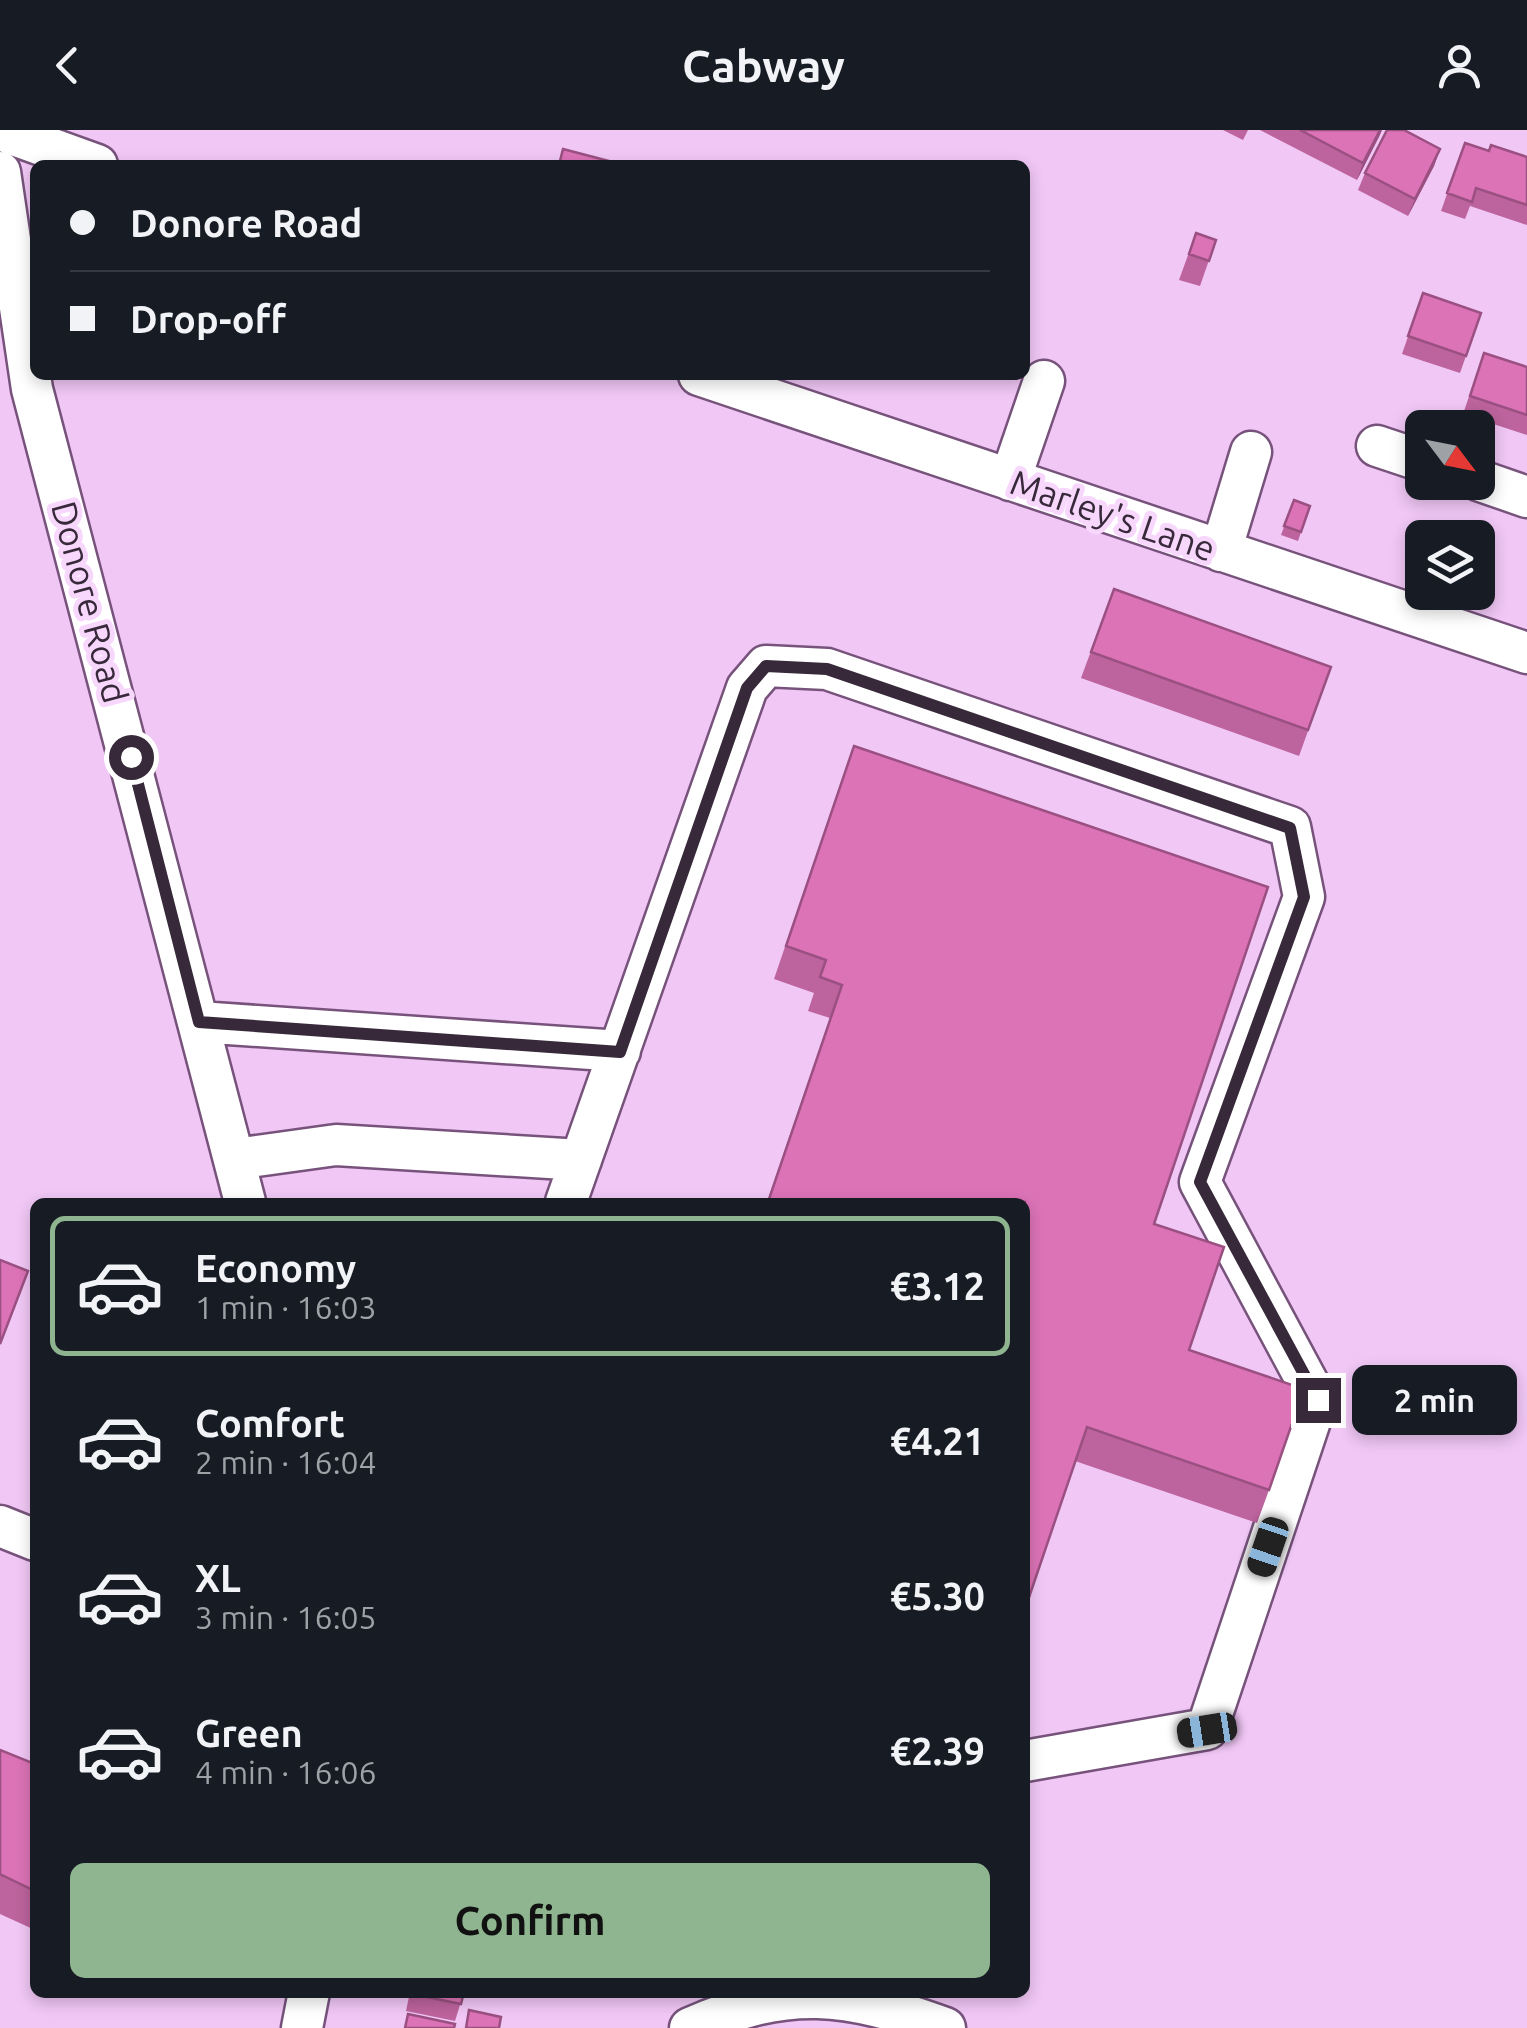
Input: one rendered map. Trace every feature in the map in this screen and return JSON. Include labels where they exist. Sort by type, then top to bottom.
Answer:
[{"type":"street","points":[[0,130],[83,160]]},
{"type":"street","name":"Donore Road","points":[[0,172],[30,374]]},
{"type":"street","name":"Donore Road","points":[[31,380],[244,1198]]},
{"type":"street","name":"Marley's Lane","points":[[714,380],[1527,652]]},
{"type":"street","points":[[1010,480],[1044,381]]},
{"type":"street","points":[[1377,446],[1405,455]]},
{"type":"street","points":[[1221,552],[1251,452]]},
{"type":"street","points":[[1495,486],[1527,497]]},
{"type":"street","points":[[567,1198],[747,688],[766,666],[827,669],[1290,828],[1304,897],[1200,1182],[1318,1400],[1207,1730],[1030,1759]]},
{"type":"street","points":[[199,1022],[620,1052]]},
{"type":"street","points":[[236,1159],[336,1145],[581,1160]]},
{"type":"street","points":[[0,1526],[30,1538]]},
{"type":"street","points":[[302,2028],[308,1998]]},
{"type":"street","points":[[690,2028],[733,2009],[789,1998]]},
{"type":"street","points":[[830,1998],[895,2010],[946,2028]]},
{"type":"building","points":[[1300,130],[1380,130],[1363,163]]},
{"type":"building","points":[[1387,130],[1404,130],[1440,149],[1415,199],[1365,173]]},
{"type":"building","points":[[1465,143],[1489,151],[1491,145],[1527,157],[1527,205],[1476,188],[1472,202],[1447,193]]},
{"type":"building","points":[[563,149],[605,160],[560,160]]},
{"type":"building","points":[[1196,233],[1216,240],[1209,261],[1189,254]]},
{"type":"building","points":[[1423,293],[1481,313],[1466,356],[1408,336]]},
{"type":"building","points":[[1484,353],[1527,367],[1527,415],[1470,396]]},
{"type":"building","points":[[1294,500],[1310,506],[1301,532],[1284,526]]},
{"type":"building","points":[[1114,589],[1331,667],[1308,730],[1091,652]]},
{"type":"building","points":[[854,746],[1268,887],[1154,1224],[1224,1247],[1189,1350],[1304,1389],[1269,1490],[1087,1427],[1030,1594],[1030,1198],[769,1198],[842,985],[820,977],[826,960],[786,946]]},
{"type":"building","points":[[0,1260],[28,1271],[0,1344]]},
{"type":"building","points":[[0,1750],[30,1762],[30,1889],[0,1874]]},
{"type":"building","points":[[432,1998],[462,1998],[461,2004]]},
{"type":"building","points":[[469,2010],[501,2017],[499,2028],[466,2028]]},
{"type":"building","points":[[408,2014],[455,2024],[454,2028],[405,2028]]},
{"type":"route","points":[[131,757],[199,1022],[454,1043],[620,1052],[747,688],[766,666],[827,669],[1290,828],[1304,897],[1200,1182],[1318,1400]]}]
